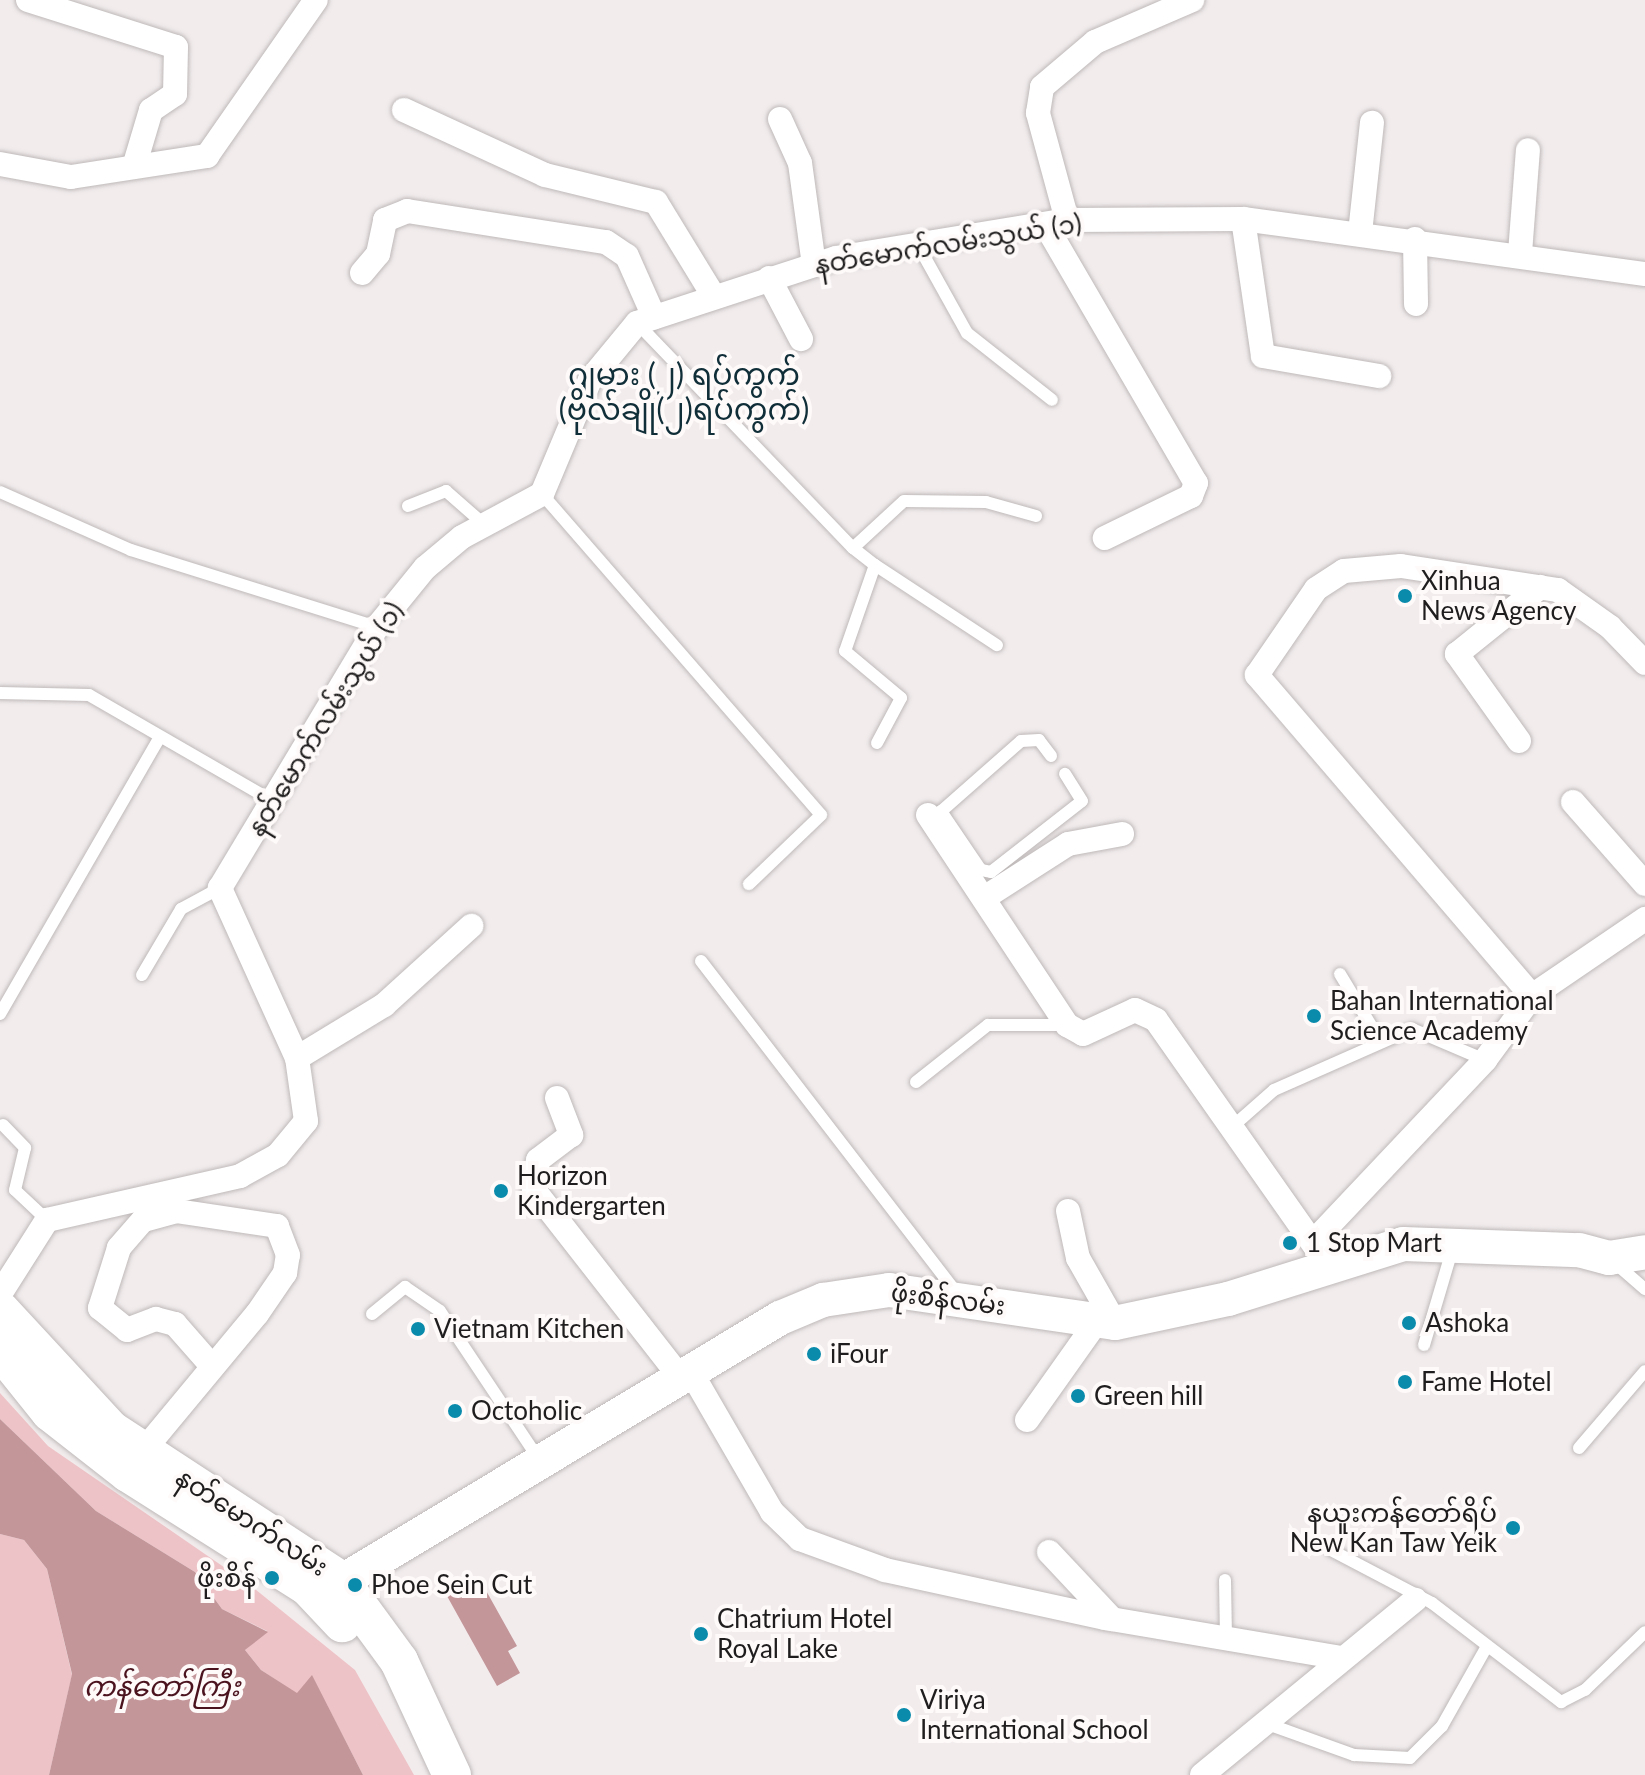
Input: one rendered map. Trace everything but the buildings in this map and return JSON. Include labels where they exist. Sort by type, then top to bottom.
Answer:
[{"type":"main road","name":"ဖိုးစိန်လမ်း","points":[[328,1587],[686,1375],[823,1300],[889,1290],[962,1298],[1105,1323],[1228,1299],[1322,1253],[1403,1244],[1579,1250],[1609,1258],[1645,1252]]},
{"type":"main road","name":"နတ်မောက်လမ်း","points":[[0,1310],[134,1462]]},
{"type":"main road","name":"နတ်မောက်လမ်း","points":[[0,1350],[50,1412],[134,1462],[328,1587],[416,1715],[452,1775]]},
{"type":"main road","name":"နတ်မောက်လမ်း","points":[[416,1715],[429,1775]]},
{"type":"street","points":[[28,0],[176,47],[175,94],[151,110],[134,167]]},
{"type":"street","points":[[0,164],[71,177],[207,156],[218,148],[316,0]]},
{"type":"street","points":[[1105,538],[1191,496],[1196,483],[1056,222],[1038,113],[1042,87],[1095,42],[1192,0]]},
{"type":"street","points":[[404,110],[545,175],[656,202],[713,295]]},
{"type":"street","points":[[780,119],[800,163],[814,265]]},
{"type":"street","points":[[1360,233],[1372,123]]},
{"type":"street","points":[[1520,253],[1528,150]]},
{"type":"street","points":[[362,273],[378,254],[385,220],[407,211],[606,242],[627,256],[645,320],[590,380],[542,494]]},
{"type":"street","points":[[1243,219],[1263,356],[1379,376]]},
{"type":"street","name":"နတ်မောက်လမ်းသွယ် (၁)","points":[[645,320],[713,295],[814,265],[1056,222],[1243,219],[1520,253],[1645,274]]},
{"type":"street","points":[[1415,239],[1416,304]]},
{"type":"street","points":[[769,278],[801,339]]},
{"type":"street","name":"နတ်မောက်လမ်းသွယ် (၁)","points":[[220,888],[377,627],[425,568],[486,526],[542,494]]},
{"type":"street","points":[[1532,996],[1257,675],[1316,589],[1344,571],[1447,569],[1540,587],[1572,597],[1645,663]]},
{"type":"street","points":[[1519,741],[1457,654],[1540,587]]},
{"type":"street","points":[[1573,802],[1645,884]]},
{"type":"street","points":[[933,815],[1067,1025],[1083,1034],[1135,1010],[1156,1020],[1322,1253],[1485,1060],[1532,996],[1645,919]]},
{"type":"street","points":[[984,898],[1068,844],[1122,834]]},
{"type":"street","points":[[0,1294],[47,1220],[240,1176],[278,1155],[306,1121],[297,1058],[220,888]]},
{"type":"street","points":[[297,1058],[384,1005],[471,926]]},
{"type":"street","points":[[557,1098],[571,1135],[538,1160],[534,1190],[686,1375],[772,1512],[800,1539],[885,1570],[1112,1619],[1342,1658]]},
{"type":"street","points":[[134,1462],[285,1273],[288,1255],[277,1226],[177,1211],[143,1220],[119,1248],[100,1308],[127,1330],[156,1319],[175,1324],[211,1365]]},
{"type":"street","points":[[1027,1420],[1105,1323],[1078,1258],[1068,1211]]},
{"type":"street","points":[[1049,1552],[1112,1619]]},
{"type":"street","points":[[1202,1775],[1415,1600]]},
{"type":"lane","points":[[918,245],[967,333],[1052,400]]},
{"type":"lane","points":[[645,320],[853,548],[997,645]]},
{"type":"lane","points":[[408,506],[446,491],[486,526]]},
{"type":"lane","points":[[0,492],[131,550],[377,627]]},
{"type":"lane","points":[[542,494],[821,815],[749,884]]},
{"type":"lane","points":[[853,548],[904,501],[986,502],[1036,516]]},
{"type":"lane","points":[[875,565],[845,651],[901,698],[877,743]]},
{"type":"lane","points":[[0,693],[89,695],[159,739],[271,800]]},
{"type":"lane","points":[[0,1014],[159,739]]},
{"type":"lane","points":[[1051,756],[1039,740],[1021,741],[933,815],[981,870],[991,872],[1082,801],[1065,774]]},
{"type":"lane","points":[[142,975],[181,909],[220,888]]},
{"type":"lane","points":[[701,961],[962,1298]]},
{"type":"lane","points":[[1340,974],[1381,1042]]},
{"type":"lane","points":[[916,1082],[988,1025],[1067,1025]]},
{"type":"lane","points":[[1232,1127],[1274,1090],[1412,1029],[1485,1060]]},
{"type":"lane","points":[[3,1125],[25,1148],[15,1190],[47,1220]]},
{"type":"lane","points":[[1424,1345],[1454,1244]]},
{"type":"lane","points":[[1609,1258],[1645,1289]]},
{"type":"lane","points":[[372,1314],[405,1287],[440,1311],[541,1462]]},
{"type":"lane","points":[[1579,1448],[1645,1371]]},
{"type":"lane","points":[[1331,1550],[1415,1600],[1432,1603],[1486,1648],[1561,1702],[1585,1690],[1645,1632]]},
{"type":"lane","points":[[1225,1580],[1226,1639]]},
{"type":"lane","points":[[1265,1723],[1354,1755],[1410,1758],[1442,1726],[1486,1648]]},
{"type":"shaded area","points":[[0,1393],[48,1446],[250,1585],[355,1670],[414,1775],[363,1775],[312,1676],[297,1694],[261,1670],[245,1650],[267,1631],[222,1609],[195,1572],[96,1511],[0,1419]]},
{"type":"shaded area","points":[[0,1534],[24,1540],[47,1569],[72,1675],[49,1775],[0,1775]]},
{"type":"water","name":"ကန်တော်ကြီး","points":[[0,1419],[96,1511],[195,1572],[222,1609],[268,1632],[245,1650],[261,1670],[297,1693],[312,1675],[363,1775],[49,1775],[72,1674],[47,1569],[24,1540],[0,1534]]},
{"type":"water","points":[[479,1578],[517,1646],[508,1651],[520,1673],[497,1686],[447,1596]]},
{"type":"place","name":"Xinhua News Agency","points":[[1405,596]]},
{"type":"place","name":"Bahan International Science Academy","points":[[1314,1016]]},
{"type":"place","name":"Horizon Kindergarten","points":[[501,1191]]},
{"type":"place","name":"1 Stop Mart","points":[[1290,1243]]},
{"type":"place","name":"Ashoka","points":[[1409,1323]]},
{"type":"place","name":"Vietnam Kitchen","points":[[418,1329]]},
{"type":"place","name":"iFour","points":[[814,1354]]},
{"type":"place","name":"Fame Hotel","points":[[1405,1382]]},
{"type":"place","name":"Green hill","points":[[1078,1396]]},
{"type":"place","name":"Octoholic","points":[[455,1411]]},
{"type":"place","name":"နယူးကန်တော်ရိပ် New Kan Taw Yeik","points":[[1513,1528]]},
{"type":"place","name":"ဖိုးစိန်","points":[[272,1578]]},
{"type":"place","name":"Phoe Sein Cut","points":[[355,1585]]},
{"type":"place","name":"Chatrium Hotel Royal Lake","points":[[701,1634]]},
{"type":"place","name":"Viriya International School","points":[[904,1715]]},
{"type":"district","name":"ဂျမား (၂) ရပ်ကွက် (ဗိုလ်ချို(၂)ရပ်ကွက်)","points":[[684,390]]}]
